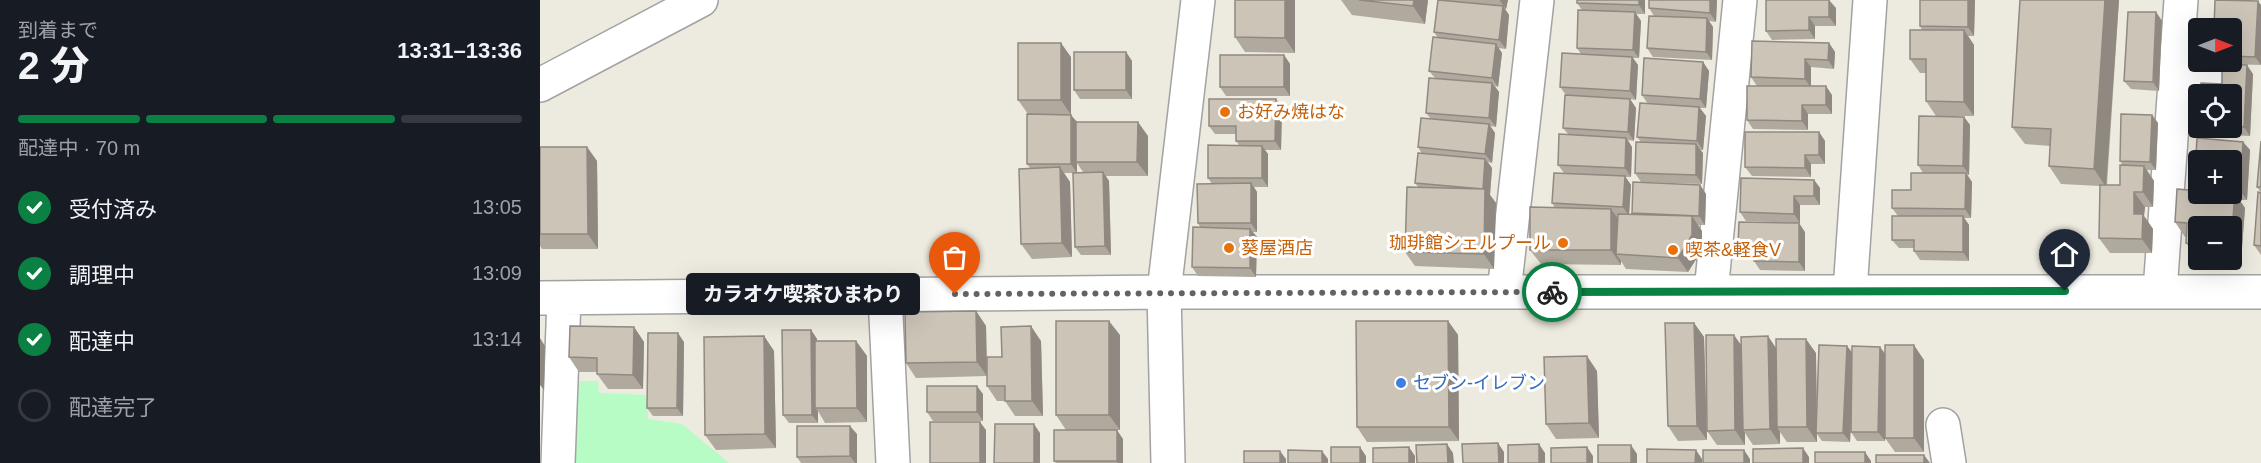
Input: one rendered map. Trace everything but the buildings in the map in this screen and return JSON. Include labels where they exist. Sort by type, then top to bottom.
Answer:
[{"type":"street","points":[[540,86],[701,0]]},
{"type":"street","points":[[1168,463],[1164,292],[1198,0]]},
{"type":"street","points":[[1504,292],[1536,0]]},
{"type":"street","points":[[1711,292],[1740,0]]},
{"type":"street","points":[[1850,291],[1870,0]]},
{"type":"street","points":[[2160,291],[2181,0]]},
{"type":"street","points":[[2176,71],[2188,71]]},
{"type":"street","points":[[558,463],[552,298],[1164,292],[2261,292]]},
{"type":"street","points":[[885,295],[893,463]]},
{"type":"street","points":[[1943,425],[1949,463]]},
{"type":"green space","points":[[569,381],[598,381],[599,393],[647,395],[648,419],[682,424],[729,463],[570,463]]},
{"type":"way so far","points":[[955,294],[1552,292]]},
{"type":"place","name":"お好み焼はな","points":[[1225,112]]},
{"type":"place","name":"珈琲館シェルプール","points":[[1563,243]]},
{"type":"place","name":"葵屋酒店","points":[[1229,248]]},
{"type":"place","name":"喫茶&軽食V","points":[[1673,250]]},
{"type":"place","name":"カラオケ喫茶ひまわり","points":[[955,294]]},
{"type":"place","name":"セブン-イレブン","points":[[1401,383]]},
{"type":"route","points":[[1552,292],[2065,291]]}]
